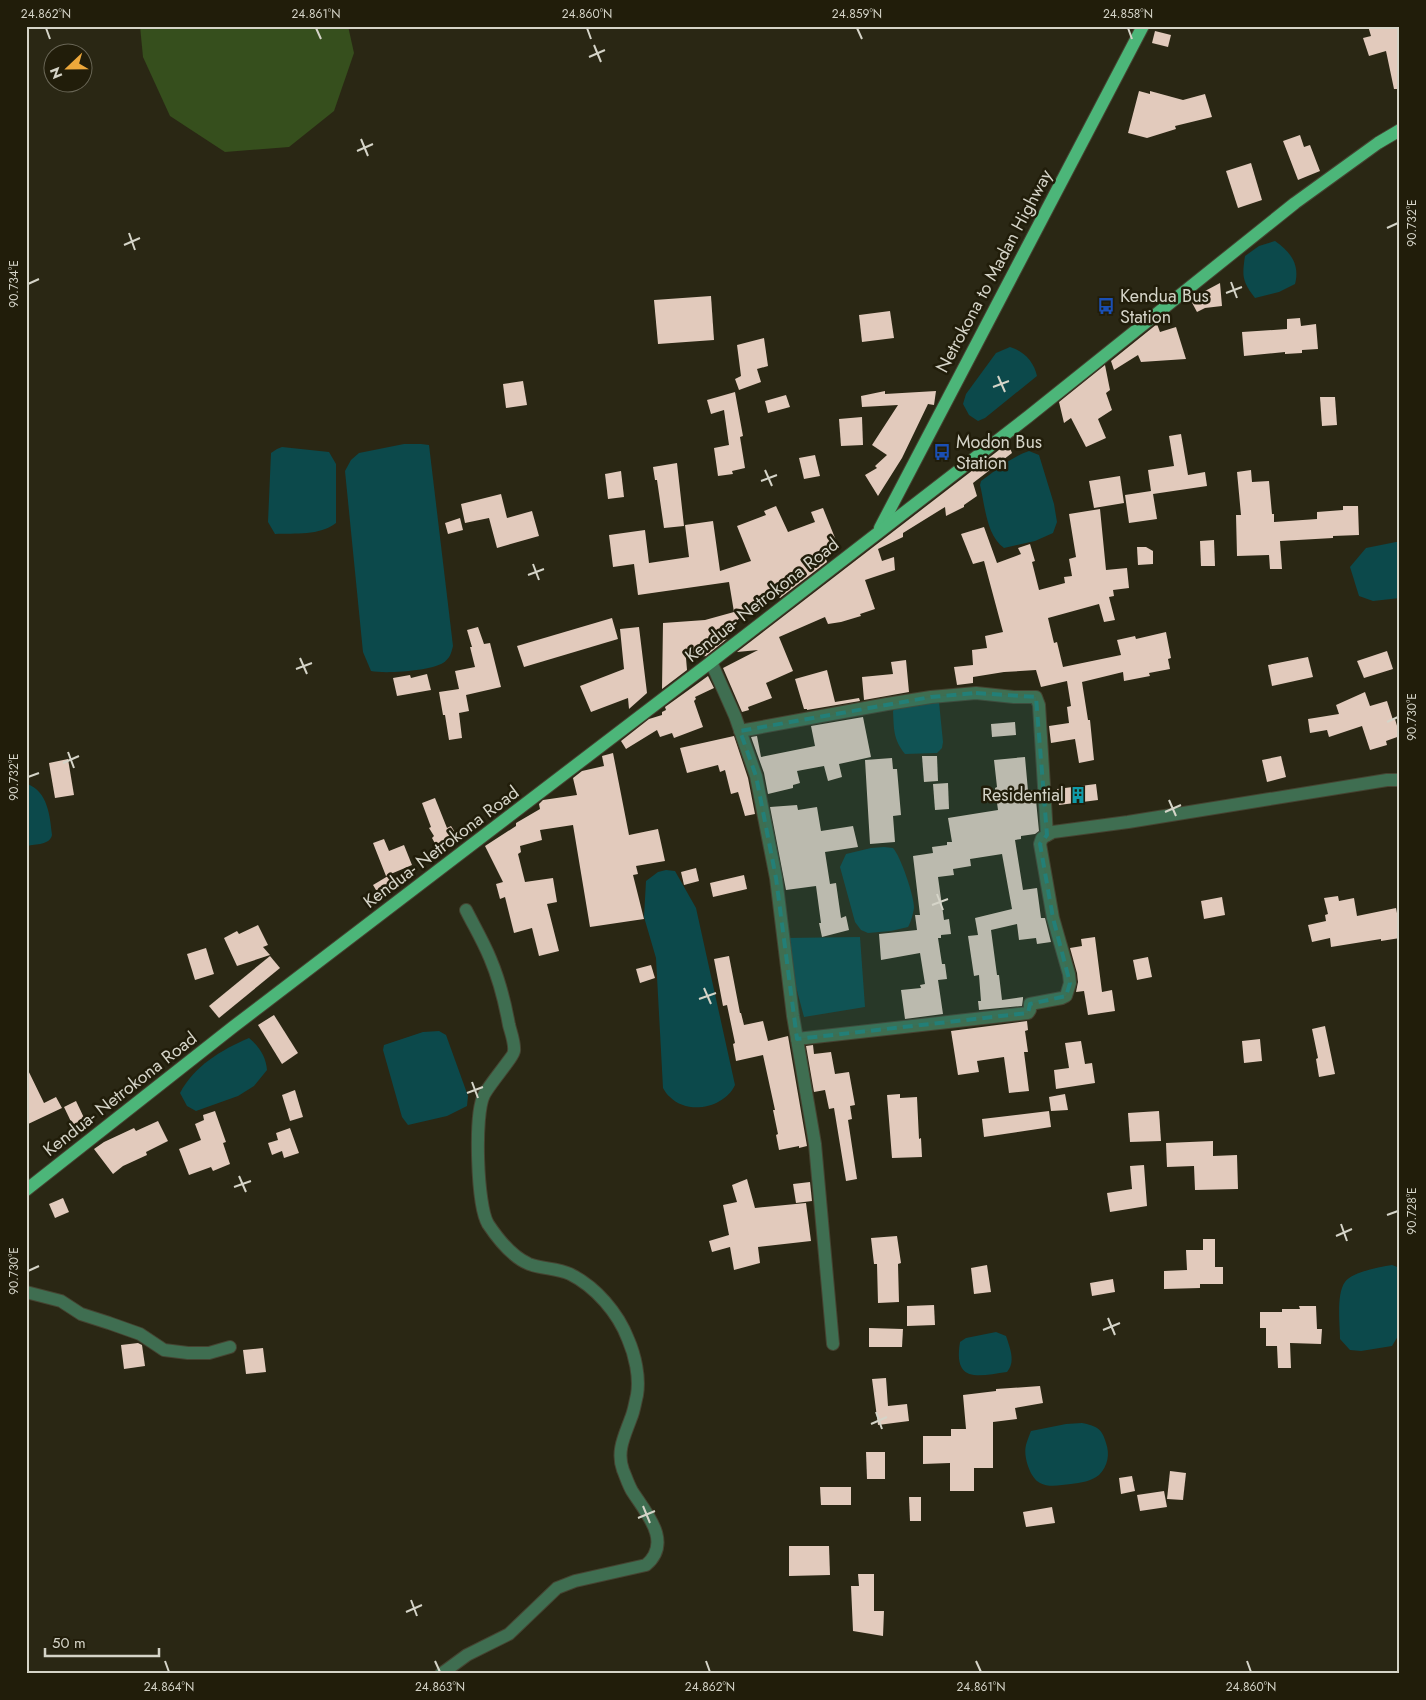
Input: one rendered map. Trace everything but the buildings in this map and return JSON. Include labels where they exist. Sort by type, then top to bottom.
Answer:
[{"type":"main road","name":"Netrokona to Madan Highway","points":[[877,532],[1143,26]]},
{"type":"main road","name":"Kendua- Netrokona Road","points":[[26,1190],[241,1021],[711,662],[1119,344],[1214,266],[1378,143],[1400,130]]},
{"type":"street","points":[[711,662],[735,716],[756,776],[776,878],[797,1039],[815,1144],[833,1344]]},
{"type":"street","points":[[740,731],[931,697],[976,693],[1036,697],[1039,704],[1047,835]]},
{"type":"street","points":[[797,1039],[1028,1013],[1030,1004],[1066,996],[1070,982],[1069,974],[1053,918],[1040,844],[1042,838],[1047,835],[1066,830],[1137,821],[1298,793],[1387,780],[1400,780]]},
{"type":"street","points":[[441,1674],[467,1655],[509,1634],[557,1588],[575,1581],[646,1565],[652,1561],[658,1538],[655,1528],[631,1489],[622,1466],[621,1449],[623,1436],[631,1418],[637,1393],[636,1365],[628,1338],[614,1313],[596,1292],[570,1274],[528,1264],[504,1246],[487,1222],[481,1202],[479,1115],[483,1097],[501,1069],[513,1055],[514,1049],[507,1014],[491,958],[466,910]]},
{"type":"street","points":[[26,1292],[61,1301],[81,1314],[140,1334],[164,1350],[209,1353],[230,1347]]},
{"type":"highlighted area","points":[[976,693],[1036,697],[1047,835],[1040,844],[1053,918],[1070,983],[1066,996],[1030,1004],[1028,1013],[797,1039],[776,878],[756,776],[740,731],[931,697]]},
{"type":"green space","points":[[140,26],[348,26],[354,53],[334,111],[289,147],[225,152],[170,116],[143,57]]},
{"type":"water","points":[[1275,241],[1290,254],[1293,260],[1296,271],[1295,284],[1279,292],[1255,298],[1244,278],[1245,256],[1259,246]]},
{"type":"water","points":[[1010,347],[1020,351],[1028,358],[1037,376],[985,418],[978,421],[969,415],[963,404],[966,394],[996,353]]},
{"type":"water","points":[[404,444],[429,445],[453,646],[451,654],[447,659],[437,666],[407,671],[371,671],[363,652],[345,471],[351,460],[359,453]]},
{"type":"water","points":[[282,447],[329,452],[336,464],[336,523],[315,532],[275,534],[268,522],[271,453]]},
{"type":"water","points":[[1029,451],[1039,455],[1054,504],[1057,522],[1053,533],[1035,541],[1004,548],[993,535],[990,528],[980,485],[981,481],[1010,460]]},
{"type":"water","points":[[1400,542],[1400,598],[1373,601],[1359,596],[1350,567],[1366,548]]},
{"type":"water","points":[[933,700],[939,702],[942,748],[937,753],[905,754],[896,739],[893,711],[895,708]]},
{"type":"water","points":[[27,784],[34,787],[44,798],[49,813],[52,835],[49,841],[26,846]]},
{"type":"water","points":[[884,847],[893,848],[900,859],[909,886],[914,910],[908,927],[868,933],[861,930],[855,922],[840,867],[846,854]]},
{"type":"water","points":[[666,870],[675,871],[696,908],[735,1085],[723,1099],[706,1106],[696,1107],[678,1103],[663,1088],[656,958],[644,917],[646,881],[658,872]]},
{"type":"water","points":[[860,937],[865,1007],[804,1017],[783,938]]},
{"type":"water","points":[[439,1031],[446,1035],[468,1096],[467,1106],[447,1116],[408,1125],[402,1117],[383,1050],[384,1045],[423,1032]]},
{"type":"water","points":[[249,1038],[261,1052],[267,1070],[254,1086],[238,1096],[196,1111],[187,1106],[180,1093],[193,1075],[209,1060]]},
{"type":"water","points":[[1392,1265],[1400,1268],[1400,1329],[1398,1336],[1392,1346],[1361,1351],[1350,1350],[1340,1339],[1339,1302],[1342,1287],[1354,1275],[1367,1270]]},
{"type":"water","points":[[996,1332],[1006,1336],[1010,1350],[1012,1359],[1007,1372],[978,1375],[964,1371],[960,1365],[960,1342],[966,1338]]},
{"type":"water","points":[[1082,1423],[1098,1428],[1103,1434],[1108,1456],[1106,1464],[1099,1475],[1093,1479],[1074,1484],[1051,1486],[1044,1485],[1036,1480],[1030,1472],[1025,1450],[1031,1431]]},
{"type":"place","name":"Kendua Bus Station","points":[[1106,306]]},
{"type":"place","name":"Modon Bus Station","points":[[942,452]]},
{"type":"place","name":"Residential","points":[[1078,795]]}]
